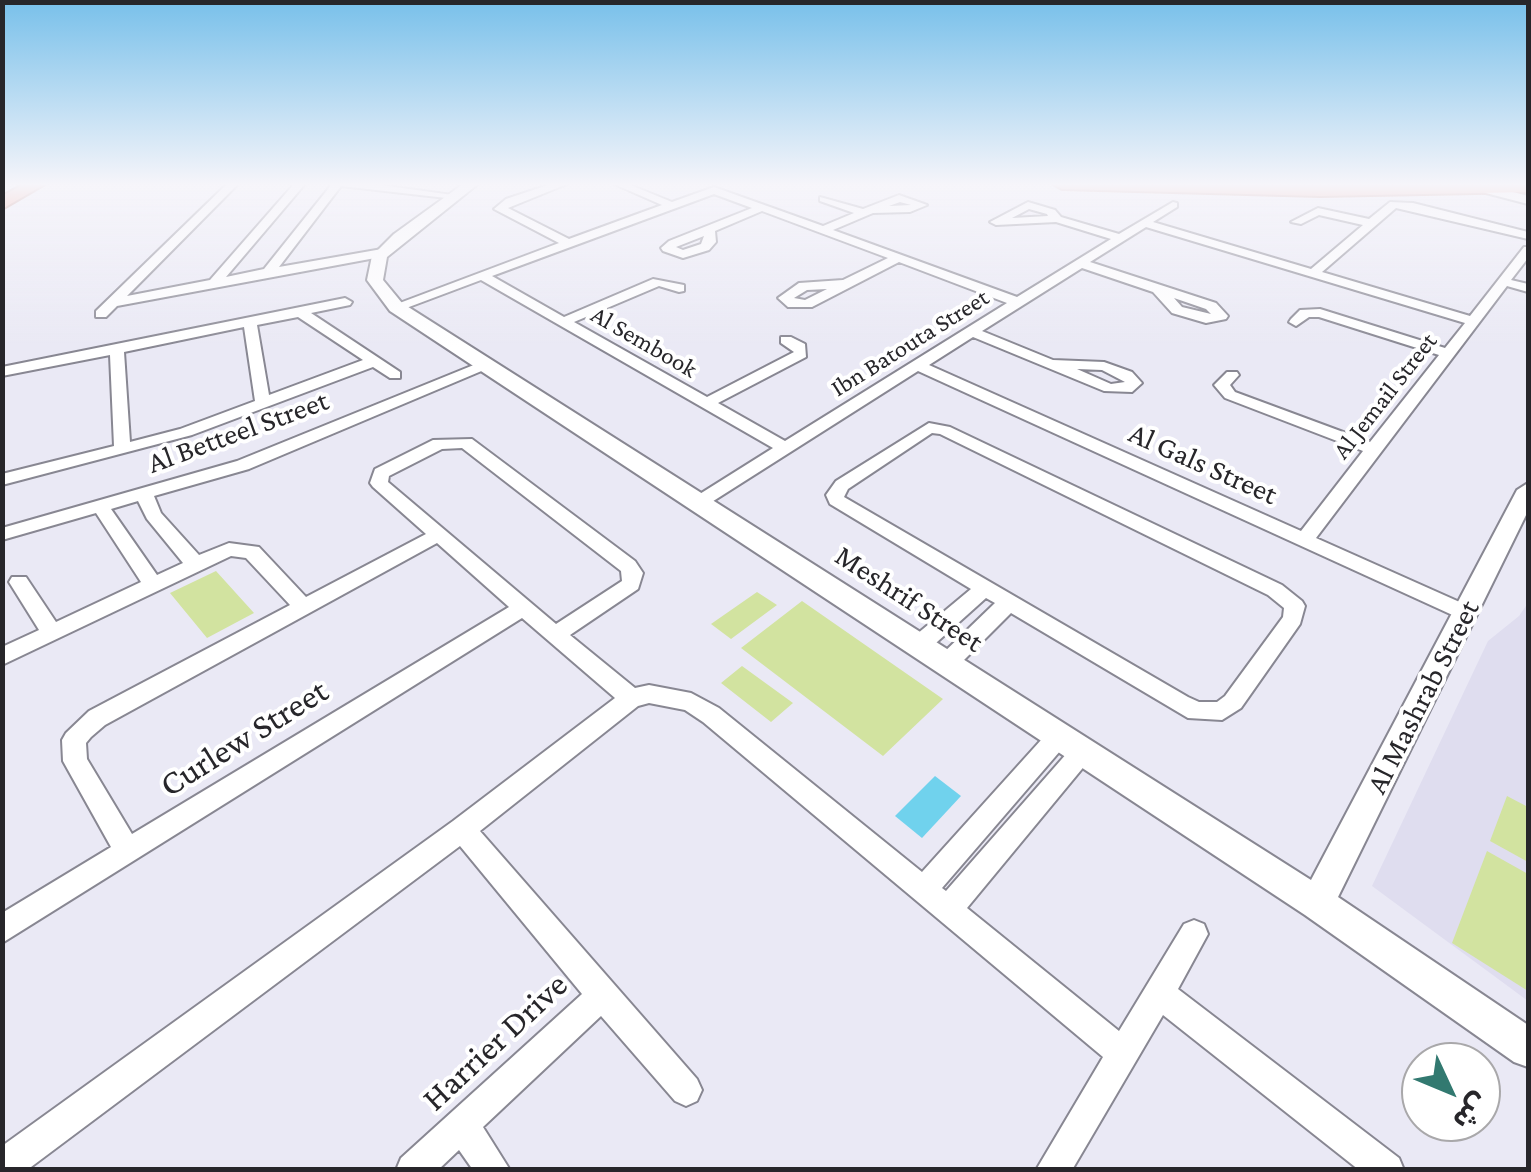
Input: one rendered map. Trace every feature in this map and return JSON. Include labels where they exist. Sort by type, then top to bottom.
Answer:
[{"type":"street","points":[[101,314],[179,239]]},
{"type":"street","points":[[214,283],[252,239]]},
{"type":"street","points":[[268,273],[295,239]]},
{"type":"street","points":[[116,302],[334,260],[380,257],[403,239]]},
{"type":"street","points":[[560,239],[568,243]]},
{"type":"street","points":[[380,257],[375,280],[396,307],[580,239]]},
{"type":"street","points":[[847,239],[1017,302]]},
{"type":"street","name":"Ibn Batouta Street","points":[[701,501],[1119,239]]},
{"type":"street","points":[[1197,239],[1474,320]]},
{"type":"street","points":[[1313,273],[1353,239]]},
{"type":"street","name":"Al Jemail Street","points":[[1304,540],[1528,250]]},
{"type":"street","points":[[282,254],[314,264]]},
{"type":"street","points":[[846,284],[794,290],[816,300],[898,258]]},
{"type":"street","points":[[1080,263],[1158,289]]},
{"type":"street","name":"Al Sembook","points":[[481,275],[785,448]]},
{"type":"street","points":[[563,322],[658,282],[679,288]]},
{"type":"street","points":[[1504,282],[1528,288]]},
{"type":"street","points":[[2,372],[345,302]]},
{"type":"street","name":"Meshrif Street","points":[[396,307],[1316,902],[1528,1048]]},
{"type":"street","points":[[300,312],[395,375]]},
{"type":"street","points":[[1296,322],[1305,313],[1320,313],[1449,354]]},
{"type":"street","points":[[250,321],[264,406]]},
{"type":"street","points":[[971,331],[1050,364],[1096,383],[1118,390],[1132,387],[1133,379],[1115,370],[1092,364],[1050,364]]},
{"type":"street","points":[[707,404],[801,354],[800,347],[786,340]]},
{"type":"street","points":[[117,348],[122,448]]},
{"type":"street","points":[[2,480],[186,432],[264,406],[374,361]]},
{"type":"street","name":"Al Betteel Street","points":[[2,534],[244,465],[486,364]]},
{"type":"street","name":"Al Gals Street","points":[[917,365],[1466,613]]},
{"type":"street","points":[[1096,383],[1115,370]]},
{"type":"street","points":[[1232,375],[1222,388],[1230,395],[1374,450]]},
{"type":"street","points":[[937,428],[1274,590],[1290,600],[1296,611],[1233,702],[1211,713],[1180,704],[1009,602],[841,505],[834,496],[836,491],[920,431],[937,428]]},
{"type":"street","points":[[554,636],[632,584],[633,573],[628,566],[459,440],[439,444],[391,466],[378,478],[554,636],[631,698]]},
{"type":"street","name":"Al Mashrab Street","points":[[1316,902],[1466,613],[1518,536],[1528,490]]},
{"type":"street","points":[[144,495],[153,515],[194,564]]},
{"type":"street","points":[[101,507],[154,584]]},
{"type":"street","points":[[116,528],[137,526],[153,515]]},
{"type":"street","points":[[128,851],[75,761],[74,740],[97,718],[438,535]]},
{"type":"street","points":[[2,657],[229,549],[252,552],[304,607]]},
{"type":"street","points":[[19,582],[52,634]]},
{"type":"street","points":[[920,645],[984,588]]},
{"type":"street","points":[[947,663],[1009,602]]},
{"type":"street","name":"Curlew Street","points":[[2,929],[523,608]]},
{"type":"street","points":[[2,1167],[462,828],[631,698],[648,694],[692,702],[712,715],[1124,1054]]},
{"type":"street","points":[[923,890],[1059,736]]},
{"type":"street","points":[[948,910],[1083,752]]},
{"type":"street","name":"Harrier Drive","points":[[413,1170],[602,994],[462,828]]},
{"type":"street","points":[[1053,1170],[1194,934]]},
{"type":"street","points":[[602,994],[686,1090]]},
{"type":"street","points":[[1159,994],[1388,1170]]},
{"type":"street","points":[[460,1124],[493,1170]]},
{"type":"shaded area","points":[[1528,603],[1528,1001],[1372,886],[1488,641],[1519,616]]},
{"type":"green space","points":[[216,571],[254,613],[207,638],[170,593]]},
{"type":"green space","points":[[757,592],[777,605],[731,639],[711,624]]},
{"type":"green space","points":[[802,601],[943,699],[883,756],[741,648]]},
{"type":"green space","points":[[742,666],[793,703],[771,722],[721,683]]},
{"type":"green space","points":[[1507,796],[1528,807],[1528,862],[1490,841]]},
{"type":"green space","points":[[1487,851],[1528,874],[1528,991],[1452,943]]},
{"type":"water","points":[[935,776],[961,796],[922,838],[895,816]]}]
